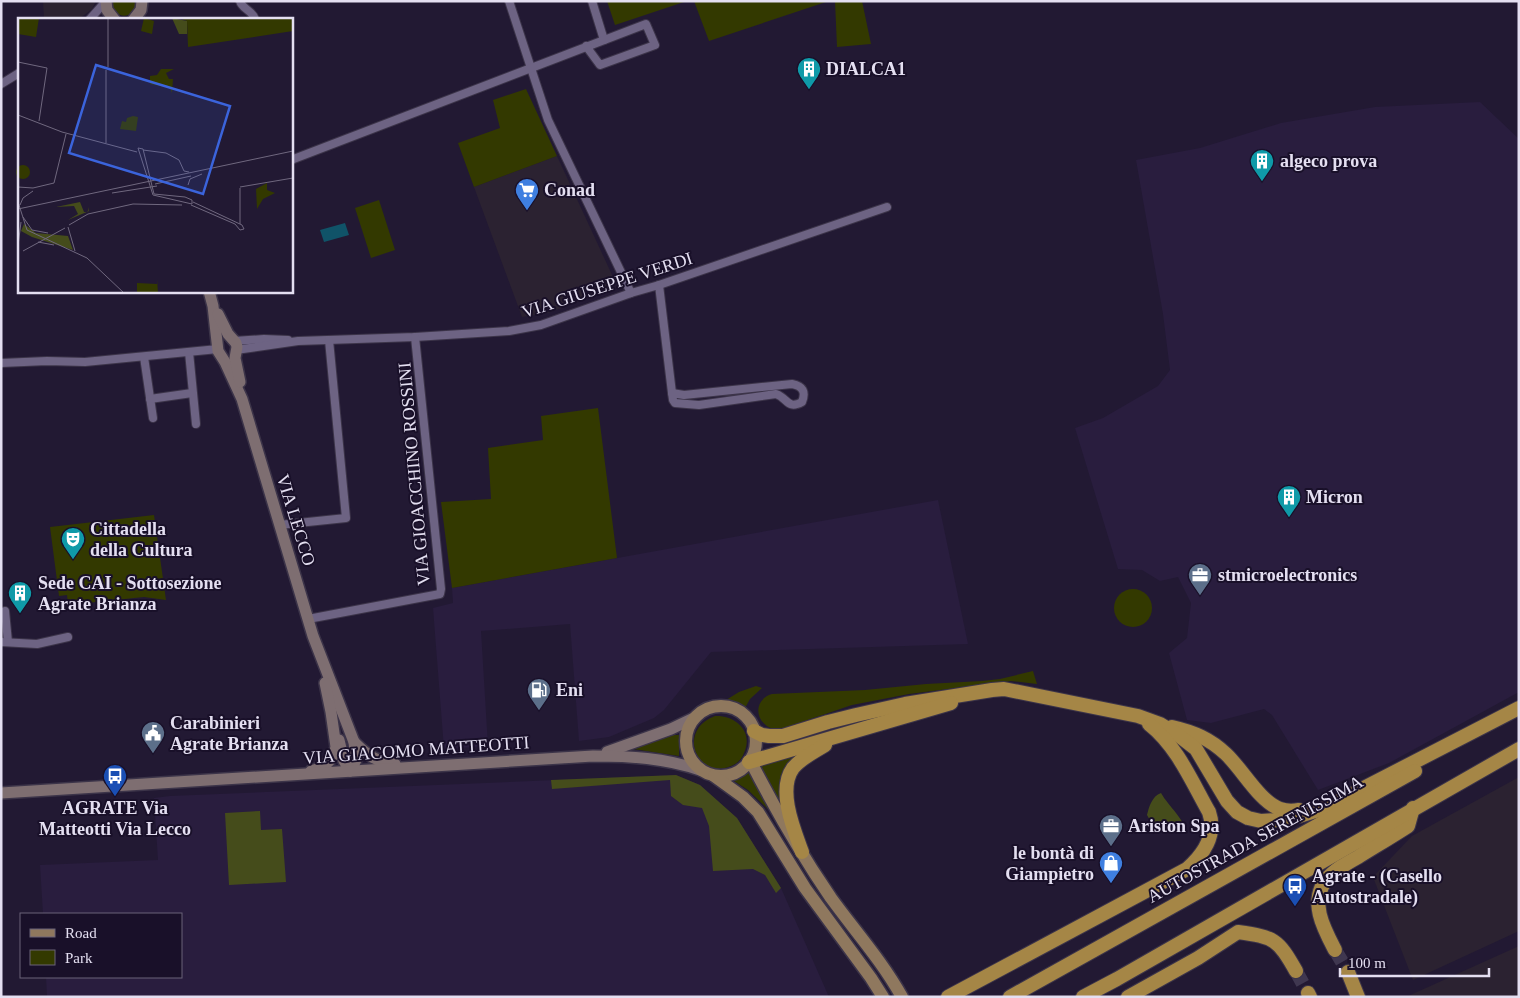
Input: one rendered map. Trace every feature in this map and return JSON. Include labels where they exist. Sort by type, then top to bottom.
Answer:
[{"type":"highway","points":[[754,731],[762,735],[780,736],[905,704],[1004,689],[1138,716],[1160,724],[1190,731],[1206,738],[1228,756],[1261,794],[1280,809],[1294,811],[1325,808]]},
{"type":"highway","points":[[750,761],[851,733],[992,690]]},
{"type":"highway","points":[[1160,724],[1196,749],[1227,801],[1234,809],[1241,815],[1256,820],[1268,821],[1299,816],[1325,808],[1519,708]]},
{"type":"highway","name":"AUTOSTRADA SERENISSIMA","points":[[1010,997],[1519,714]]},
{"type":"highway","points":[[948,997],[1187,869],[1198,858],[1209,841],[1212,820],[1210,812],[1168,742],[1138,716]]},
{"type":"highway","points":[[802,852],[793,827],[787,797],[790,774],[794,768],[812,753],[851,733]]},
{"type":"highway","points":[[1083,997],[1519,749]]},
{"type":"highway","points":[[1335,950],[1320,917],[1319,900],[1324,883],[1332,874],[1347,863],[1408,826],[1413,808]]},
{"type":"highway","points":[[1128,997],[1198,958],[1238,932],[1263,936],[1277,943],[1284,950],[1296,971]]},
{"type":"highway","points":[[1348,972],[1358,997]]},
{"type":"main road","points":[[714,776],[730,775],[739,771],[750,761],[755,746],[754,731],[746,717],[729,708],[714,707],[696,717],[688,730],[686,744],[690,759],[700,770],[714,776],[754,807],[811,897],[883,997]]},
{"type":"main road","points":[[750,761],[774,805],[826,890],[883,967],[902,997]]},
{"type":"street","points":[[91,18],[106,1]]},
{"type":"street","points":[[106,1],[107,10],[113,18]]},
{"type":"street","points":[[240,1],[241,5],[253,14],[255,18]]},
{"type":"street","points":[[509,1],[548,120],[631,293]]},
{"type":"street","points":[[592,1],[604,40]]},
{"type":"street","points":[[292,160],[586,46],[646,24],[655,45],[600,65],[586,46]]},
{"type":"street","points":[[1,84],[18,74]]},
{"type":"street","name":"VIA GIUSEPPE VERDI","points":[[234,345],[491,333],[526,328],[566,317],[631,293],[886,207]]},
{"type":"street","points":[[659,285],[672,393],[675,403],[699,405],[776,394],[783,396],[787,404],[792,406],[802,402],[804,395],[803,389],[798,385],[792,384],[684,395],[672,393]]},
{"type":"street","name":"VIA LECCO","points":[[209,292],[219,349],[242,399]]},
{"type":"street","name":"VIA LECCO","points":[[213,306],[234,345],[234,358],[242,399],[279,525],[318,650],[354,742],[356,760],[350,771]]},
{"type":"street","name":"VIA GIOACCHINO ROSSINI","points":[[308,619],[440,594],[441,588],[415,337]]},
{"type":"street","points":[[224,338],[234,345],[230,356],[226,356],[219,349],[224,338]]},
{"type":"street","points":[[279,525],[346,518],[329,340]]},
{"type":"street","points":[[1,363],[85,362],[219,349]]},
{"type":"street","points":[[189,352],[196,424]]},
{"type":"street","points":[[144,357],[153,418]]},
{"type":"street","points":[[150,399],[192,393]]},
{"type":"street","points":[[5,611],[5,642],[37,644],[68,637]]},
{"type":"street","name":"VIA LECCO","points":[[318,650],[331,712],[344,761],[350,771]]},
{"type":"street","name":"VIA LECCO","points":[[295,775],[324,766],[332,758],[336,747],[331,712]]},
{"type":"street","name":"VIA GIACOMO MATTEOTTI","points":[[593,756],[671,729],[696,717]]},
{"type":"street","name":"VIA LECCO","points":[[354,742],[366,754],[375,759],[386,763],[416,767]]},
{"type":"street","name":"VIA GIACOMO MATTEOTTI","points":[[1,793],[593,756],[652,758],[700,770]]},
{"type":"shaded area","points":[[43,1],[96,1],[92,9],[80,18],[44,18]]},
{"type":"shaded area","points":[[1480,102],[1519,139],[1519,692],[1389,763],[1318,790],[1272,715],[1264,709],[1211,723],[1187,720],[1169,653],[1187,638],[1191,603],[1178,577],[1160,581],[1142,570],[1118,569],[1075,428],[1103,418],[1158,386],[1170,370],[1163,314],[1136,160],[1200,148],[1281,123],[1375,107]]},
{"type":"shaded area","points":[[557,156],[613,277],[609,290],[548,313],[522,317],[474,187]]},
{"type":"shaded area","points":[[938,500],[968,644],[711,652],[664,710],[654,718],[609,737],[579,741],[570,624],[481,631],[488,746],[444,749],[433,608],[453,603],[452,588]]},
{"type":"shaded area","points":[[676,775],[700,785],[737,818],[781,888],[829,997],[47,997],[46,978],[182,978],[182,913],[43,913],[40,865],[158,860],[154,798]]},
{"type":"shaded area","points":[[1519,777],[1519,931],[1413,980],[1373,877],[1412,836]]},
{"type":"shaded area","points":[[1519,946],[1519,997],[1406,997]]},
{"type":"green space","points":[[112,1],[136,1],[135,8],[128,15],[120,15],[113,7]]},
{"type":"green space","points":[[607,1],[687,1],[615,25]]},
{"type":"green space","points":[[694,1],[829,1],[709,41]]},
{"type":"green space","points":[[835,1],[862,1],[871,44],[837,47]]},
{"type":"green space","points":[[526,89],[557,156],[474,187],[458,143],[500,128],[493,100]]},
{"type":"green space","points":[[379,200],[395,250],[371,258],[355,208]]},
{"type":"green space","points":[[598,408],[617,558],[452,588],[441,502],[491,499],[488,448],[543,440],[541,416]]},
{"type":"green space","points":[[154,515],[166,600],[144,597],[68,605],[67,595],[59,596],[50,527]]},
{"type":"green space","points":[[1133,589],[1146,595],[1152,608],[1146,621],[1133,627],[1120,621],[1114,608],[1120,595]]},
{"type":"green space","points":[[1033,671],[1037,684],[1011,681],[909,694],[852,705],[778,730],[764,724],[760,719],[759,713],[761,702],[765,697],[772,694],[865,690],[982,681],[1000,679]]},
{"type":"green space","points":[[756,686],[762,688],[750,699],[745,708],[726,700],[739,692]]},
{"type":"green space","points":[[715,716],[722,716],[736,721],[744,731],[746,738],[746,745],[741,759],[733,765],[719,769],[709,766],[701,760],[696,752],[694,742],[696,732],[703,723]]},
{"type":"green space","points":[[679,735],[679,756],[633,749]]},
{"type":"green space","points":[[801,752],[790,763],[783,776],[780,789],[781,805],[758,765]]},
{"type":"green space","points":[[750,772],[774,815],[748,790],[734,781]]},
{"type":"green space","points":[[676,775],[700,785],[737,818],[781,888],[776,893],[765,875],[753,869],[713,871],[709,826],[702,808],[683,805],[671,796],[670,780],[552,789],[551,780]]},
{"type":"green space","points":[[1161,793],[1180,818],[1187,834],[1183,830],[1176,831],[1151,822],[1147,815],[1149,809],[1153,799]]},
{"type":"green space","points":[[260,811],[261,830],[282,829],[286,882],[229,885],[225,813]]},
{"type":"water","points":[[345,223],[349,235],[324,242],[320,230]]},
{"type":"tunnel","points":[[1335,950],[1348,972]]},
{"type":"tunnel","points":[[1296,971],[1308,993]]},
{"type":"place","name":"DIALCA1","points":[[809,90]]},
{"type":"place","name":"algeco prova","points":[[1262,182]]},
{"type":"place","name":"Conad","points":[[527,211]]},
{"type":"place","name":"Micron","points":[[1289,518]]},
{"type":"place","name":"Cittadella della Cultura","points":[[73,560]]},
{"type":"place","name":"stmicroelectronics","points":[[1200,596]]},
{"type":"place","name":"Sede CAI - Sottosezione Agrate Brianza","points":[[20,614]]},
{"type":"place","name":"Eni","points":[[539,711]]},
{"type":"place","name":"Carabinieri Agrate Brianza","points":[[153,754]]},
{"type":"place","name":"AGRATE Via Matteotti Via Lecco","points":[[115,797]]},
{"type":"place","name":"Ariston Spa","points":[[1111,847]]},
{"type":"place","name":"le bontà di Giampietro","points":[[1111,884]]},
{"type":"place","name":"Agrate - (Casello Autostradale)","points":[[1295,907]]}]
